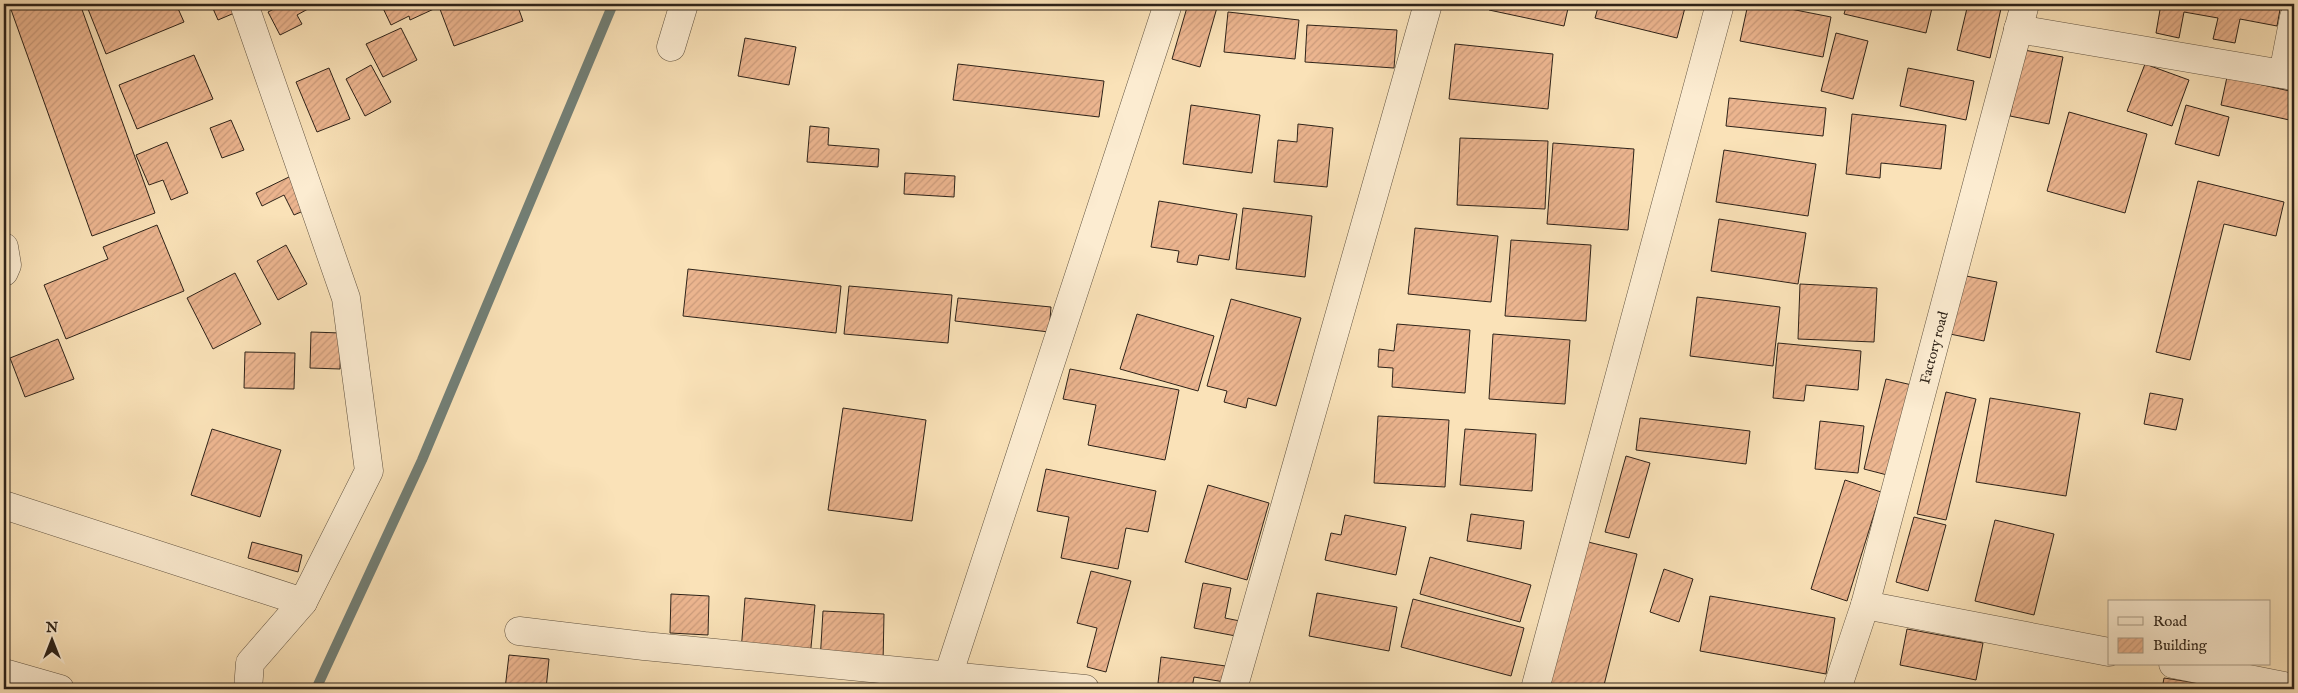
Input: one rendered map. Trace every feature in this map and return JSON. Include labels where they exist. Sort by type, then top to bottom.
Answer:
[{"type":"street","points":[[244,4],[346,298],[369,471],[303,602],[250,663],[248,689]]},
{"type":"street","points":[[672,47],[684,4]]},
{"type":"street","points":[[948,676],[1168,4]]},
{"type":"street","points":[[1234,689],[1428,4]]},
{"type":"street","points":[[1535,689],[1720,4]]},
{"type":"street","points":[[2022,16],[2289,75],[2294,17]]},
{"type":"street","name":"Factory road","points":[[1837,689],[1865,605],[2022,16]]},
{"type":"street","points":[[4,247],[7,265],[4,272]]},
{"type":"street","points":[[4,505],[303,602]]},
{"type":"street","points":[[1865,605],[2108,652]]},
{"type":"street","points":[[519,631],[644,646],[1085,689]]},
{"type":"street","points":[[2183,666],[2294,688]]},
{"type":"street","points":[[4,673],[60,689]]},
{"type":"building","points":[[9,4],[80,4],[155,213],[92,236]]},
{"type":"building","points":[[102,4],[176,4],[184,22],[106,54],[88,9]]},
{"type":"building","points":[[211,4],[236,4],[239,11],[218,20]]},
{"type":"building","points":[[284,4],[317,4],[297,15],[302,24],[280,35],[268,12]]},
{"type":"building","points":[[381,4],[434,4],[436,8],[410,20],[409,16],[391,25]]},
{"type":"building","points":[[438,4],[517,4],[523,21],[454,46]]},
{"type":"building","points":[[1188,4],[1218,4],[1200,67],[1172,59]]},
{"type":"building","points":[[1490,4],[1569,4],[1564,26],[1489,10]]},
{"type":"building","points":[[1599,4],[1686,4],[1677,38],[1595,18]]},
{"type":"building","points":[[1748,4],[1765,4],[1831,17],[1823,57],[1740,41]]},
{"type":"building","points":[[1847,4],[1933,4],[1926,33],[1844,14]]},
{"type":"building","points":[[1968,4],[2002,4],[1990,58],[1957,50]]},
{"type":"building","points":[[2161,4],[2281,4],[2277,26],[2240,19],[2235,43],[2213,39],[2218,18],[2184,12],[2179,38],[2156,33]]},
{"type":"building","points":[[1228,12],[1299,20],[1295,59],[1224,52]]},
{"type":"building","points":[[1307,25],[1397,30],[1394,68],[1305,62]]},
{"type":"building","points":[[401,28],[417,60],[383,77],[366,44]]},
{"type":"building","points":[[1836,33],[1868,41],[1853,99],[1821,91]]},
{"type":"building","points":[[745,38],[796,47],[789,85],[738,76]]},
{"type":"building","points":[[1455,44],[1553,54],[1548,109],[1449,99]]},
{"type":"building","points":[[2024,50],[2063,57],[2049,124],[2010,116]]},
{"type":"building","points":[[194,55],[213,99],[137,129],[119,85]]},
{"type":"building","points":[[958,64],[1104,81],[1099,117],[953,100]]},
{"type":"building","points":[[2145,64],[2189,80],[2172,126],[2127,111]]},
{"type":"building","points":[[371,65],[391,102],[365,116],[346,79]]},
{"type":"building","points":[[329,68],[350,119],[317,132],[296,82]]},
{"type":"building","points":[[1908,68],[1974,81],[1966,120],[1900,106]]},
{"type":"building","points":[[2227,77],[2294,92],[2294,121],[2221,105]]},
{"type":"building","points":[[1729,98],[1826,108],[1823,136],[1726,126]]},
{"type":"building","points":[[1191,105],[1260,115],[1252,173],[1183,164]]},
{"type":"building","points":[[2186,105],[2229,117],[2219,156],[2175,144]]},
{"type":"building","points":[[2069,112],[2147,134],[2125,213],[2047,191]]},
{"type":"building","points":[[1852,114],[1946,125],[1941,169],[1881,163],[1880,178],[1846,174]]},
{"type":"building","points":[[231,120],[244,150],[222,158],[210,128]]},
{"type":"building","points":[[1298,124],[1333,128],[1327,187],[1274,182],[1278,140],[1297,142]]},
{"type":"building","points":[[810,126],[829,128],[828,145],[879,149],[878,167],[807,162]]},
{"type":"building","points":[[1460,138],[1548,141],[1545,209],[1457,205]]},
{"type":"building","points":[[167,142],[188,193],[171,200],[163,180],[149,185],[136,155]]},
{"type":"building","points":[[1553,143],[1634,149],[1628,230],[1547,224]]},
{"type":"building","points":[[1724,150],[1816,164],[1808,216],[1716,202]]},
{"type":"building","points":[[905,173],[955,176],[954,197],[904,194]]},
{"type":"building","points":[[291,176],[308,209],[294,215],[284,195],[262,206],[256,193]]},
{"type":"building","points":[[2198,181],[2284,202],[2276,236],[2224,224],[2190,360],[2156,352]]},
{"type":"building","points":[[1159,201],[1237,214],[1229,260],[1199,255],[1197,265],[1177,262],[1179,251],[1151,247]]},
{"type":"building","points":[[1243,208],[1312,216],[1305,277],[1236,269]]},
{"type":"building","points":[[1719,219],[1806,233],[1798,284],[1711,271]]},
{"type":"building","points":[[157,225],[184,291],[66,339],[44,285],[108,259],[103,247]]},
{"type":"building","points":[[1415,228],[1498,236],[1491,302],[1408,294]]},
{"type":"building","points":[[1511,240],[1591,245],[1586,321],[1505,316]]},
{"type":"building","points":[[286,245],[307,284],[278,300],[257,261]]},
{"type":"building","points":[[688,269],[841,286],[836,333],[683,316]]},
{"type":"building","points":[[235,273],[261,324],[213,349],[187,298]]},
{"type":"building","points":[[1961,275],[1997,282],[1984,341],[1950,334]]},
{"type":"building","points":[[1800,284],[1877,288],[1874,342],[1798,339]]},
{"type":"building","points":[[849,286],[952,295],[948,343],[844,334]]},
{"type":"building","points":[[1697,297],[1780,307],[1773,366],[1690,356]]},
{"type":"building","points":[[958,298],[1051,307],[1049,332],[955,321]]},
{"type":"building","points":[[1231,299],[1301,318],[1276,406],[1248,398],[1246,408],[1224,402],[1227,391],[1207,386]]},
{"type":"building","points":[[1137,314],[1214,336],[1198,391],[1120,369]]},
{"type":"building","points":[[1397,324],[1470,330],[1465,393],[1392,387],[1393,368],[1378,367],[1379,349],[1394,351]]},
{"type":"building","points":[[311,332],[341,333],[340,369],[310,368]]},
{"type":"building","points":[[1493,334],[1570,340],[1565,404],[1489,399]]},
{"type":"building","points":[[58,339],[74,379],[25,397],[10,358]]},
{"type":"building","points":[[1778,343],[1861,351],[1858,390],[1806,385],[1804,401],[1773,398]]},
{"type":"building","points":[[245,352],[295,353],[294,389],[244,388]]},
{"type":"building","points":[[1070,369],[1179,390],[1165,460],[1088,445],[1096,405],[1063,399]]},
{"type":"building","points":[[1886,379],[1912,385],[1891,476],[1864,469]]},
{"type":"building","points":[[1946,392],[1976,399],[1946,520],[1917,514]]},
{"type":"building","points":[[2150,393],[2183,399],[2176,430],[2144,424]]},
{"type":"building","points":[[1990,398],[2080,413],[2066,496],[1976,482]]},
{"type":"building","points":[[843,408],[926,420],[912,521],[828,510]]},
{"type":"building","points":[[1378,416],[1449,420],[1445,487],[1374,483]]},
{"type":"building","points":[[1640,418],[1750,431],[1746,464],[1636,450]]},
{"type":"building","points":[[1820,421],[1864,426],[1858,473],[1815,469]]},
{"type":"building","points":[[212,429],[281,450],[260,517],[191,495]]},
{"type":"building","points":[[1465,429],[1536,434],[1532,491],[1460,485]]},
{"type":"building","points":[[1626,456],[1650,463],[1629,538],[1605,532]]},
{"type":"building","points":[[1046,469],[1156,491],[1148,532],[1126,528],[1118,569],[1061,558],[1069,517],[1037,511]]},
{"type":"building","points":[[1845,480],[1881,492],[1847,601],[1811,589]]},
{"type":"building","points":[[1208,485],[1269,503],[1247,580],[1185,562]]},
{"type":"building","points":[[1471,514],[1524,521],[1521,549],[1467,541]]},
{"type":"building","points":[[1345,515],[1406,527],[1396,575],[1325,560],[1331,533],[1341,535]]},
{"type":"building","points":[[1914,517],[1946,525],[1928,591],[1896,582]]},
{"type":"building","points":[[1995,520],[2054,534],[2034,615],[1975,601]]},
{"type":"building","points":[[1584,541],[1637,554],[1603,689],[1564,689],[1547,685]]},
{"type":"building","points":[[252,542],[302,555],[298,572],[248,558]]},
{"type":"building","points":[[1430,557],[1531,585],[1520,622],[1420,594]]},
{"type":"building","points":[[1664,569],[1693,579],[1679,622],[1650,612]]},
{"type":"building","points":[[1091,571],[1131,581],[1106,672],[1087,667],[1097,628],[1077,623]]},
{"type":"building","points":[[1203,583],[1231,588],[1225,618],[1245,622],[1241,637],[1194,628]]},
{"type":"building","points":[[1317,593],[1397,607],[1389,651],[1309,636]]},
{"type":"building","points":[[671,594],[709,596],[708,635],[670,633]]},
{"type":"building","points":[[1710,596],[1835,618],[1826,674],[1700,651]]},
{"type":"building","points":[[745,598],[815,605],[810,658],[741,652]]},
{"type":"building","points":[[1413,599],[1524,628],[1511,676],[1401,647]]},
{"type":"building","points":[[823,611],[884,614],[883,664],[820,662]]},
{"type":"building","points":[[1907,629],[1983,643],[1976,680],[1900,665]]},
{"type":"building","points":[[509,655],[549,659],[546,689],[505,689]]},
{"type":"building","points":[[1161,657],[1233,667],[1231,683],[1194,677],[1192,688],[1158,683]]},
{"type":"building","points":[[2164,678],[2224,687],[2223,689],[2162,689]]},
{"type":"waterway","points":[[316,689],[422,460],[613,4]]}]
